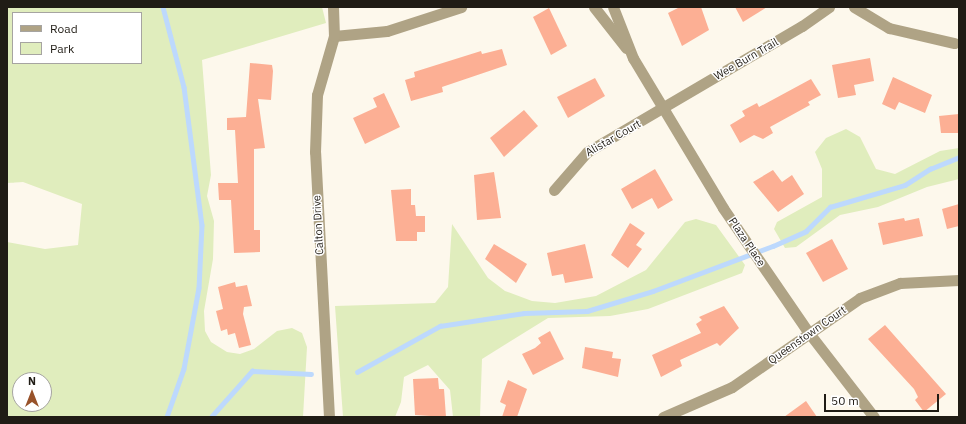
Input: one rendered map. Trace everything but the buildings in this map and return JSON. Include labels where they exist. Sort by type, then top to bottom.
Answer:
[{"type":"street","name":"Calton Drive","points":[[329,417],[315,152],[317,95],[334,36],[333,7]]},
{"type":"street","points":[[334,36],[387,31],[461,7]]},
{"type":"street","name":"Plaza Place","points":[[594,7],[633,58]]},
{"type":"street","name":"Plaza Place","points":[[613,7],[633,58],[662,110],[808,333],[874,417]]},
{"type":"street","name":"Wee Burn Trail","points":[[662,110],[829,7]]},
{"type":"street","points":[[854,7],[889,28],[954,43]]},
{"type":"street","name":"Alistar Court","points":[[554,190],[587,152],[662,110]]},
{"type":"street","name":"Queenstown Court","points":[[663,417],[732,387],[854,302],[882,288],[900,283],[959,280]]},
{"type":"green space","points":[[7,7],[322,7],[326,23],[202,60],[211,175],[207,196],[214,221],[213,259],[204,311],[205,331],[211,342],[227,352],[240,354],[254,349],[277,331],[292,328],[302,333],[307,347],[303,417],[7,417],[7,242],[45,249],[78,245],[82,204],[23,182],[7,183]]},
{"type":"green space","points":[[846,129],[860,137],[876,169],[895,174],[940,151],[959,148],[959,179],[927,187],[878,207],[840,215],[796,247],[785,248],[774,229],[777,222],[822,197],[822,169],[815,152],[826,138]]},
{"type":"green space","points":[[696,219],[716,225],[745,265],[742,273],[648,309],[610,316],[548,318],[482,359],[480,417],[453,417],[450,390],[428,365],[404,377],[401,402],[395,417],[343,417],[335,306],[435,303],[448,287],[452,224],[488,278],[505,291],[532,301],[555,303],[596,296],[646,270],[685,222]]},
{"type":"waterway","points":[[163,7],[184,87],[202,225],[199,288],[184,369],[167,417]]},
{"type":"waterway","points":[[357,372],[440,326],[524,313],[587,311],[653,291],[773,246],[806,231],[830,207],[905,185],[930,169],[959,157]]},
{"type":"waterway","points":[[211,417],[252,371],[311,374]]}]
